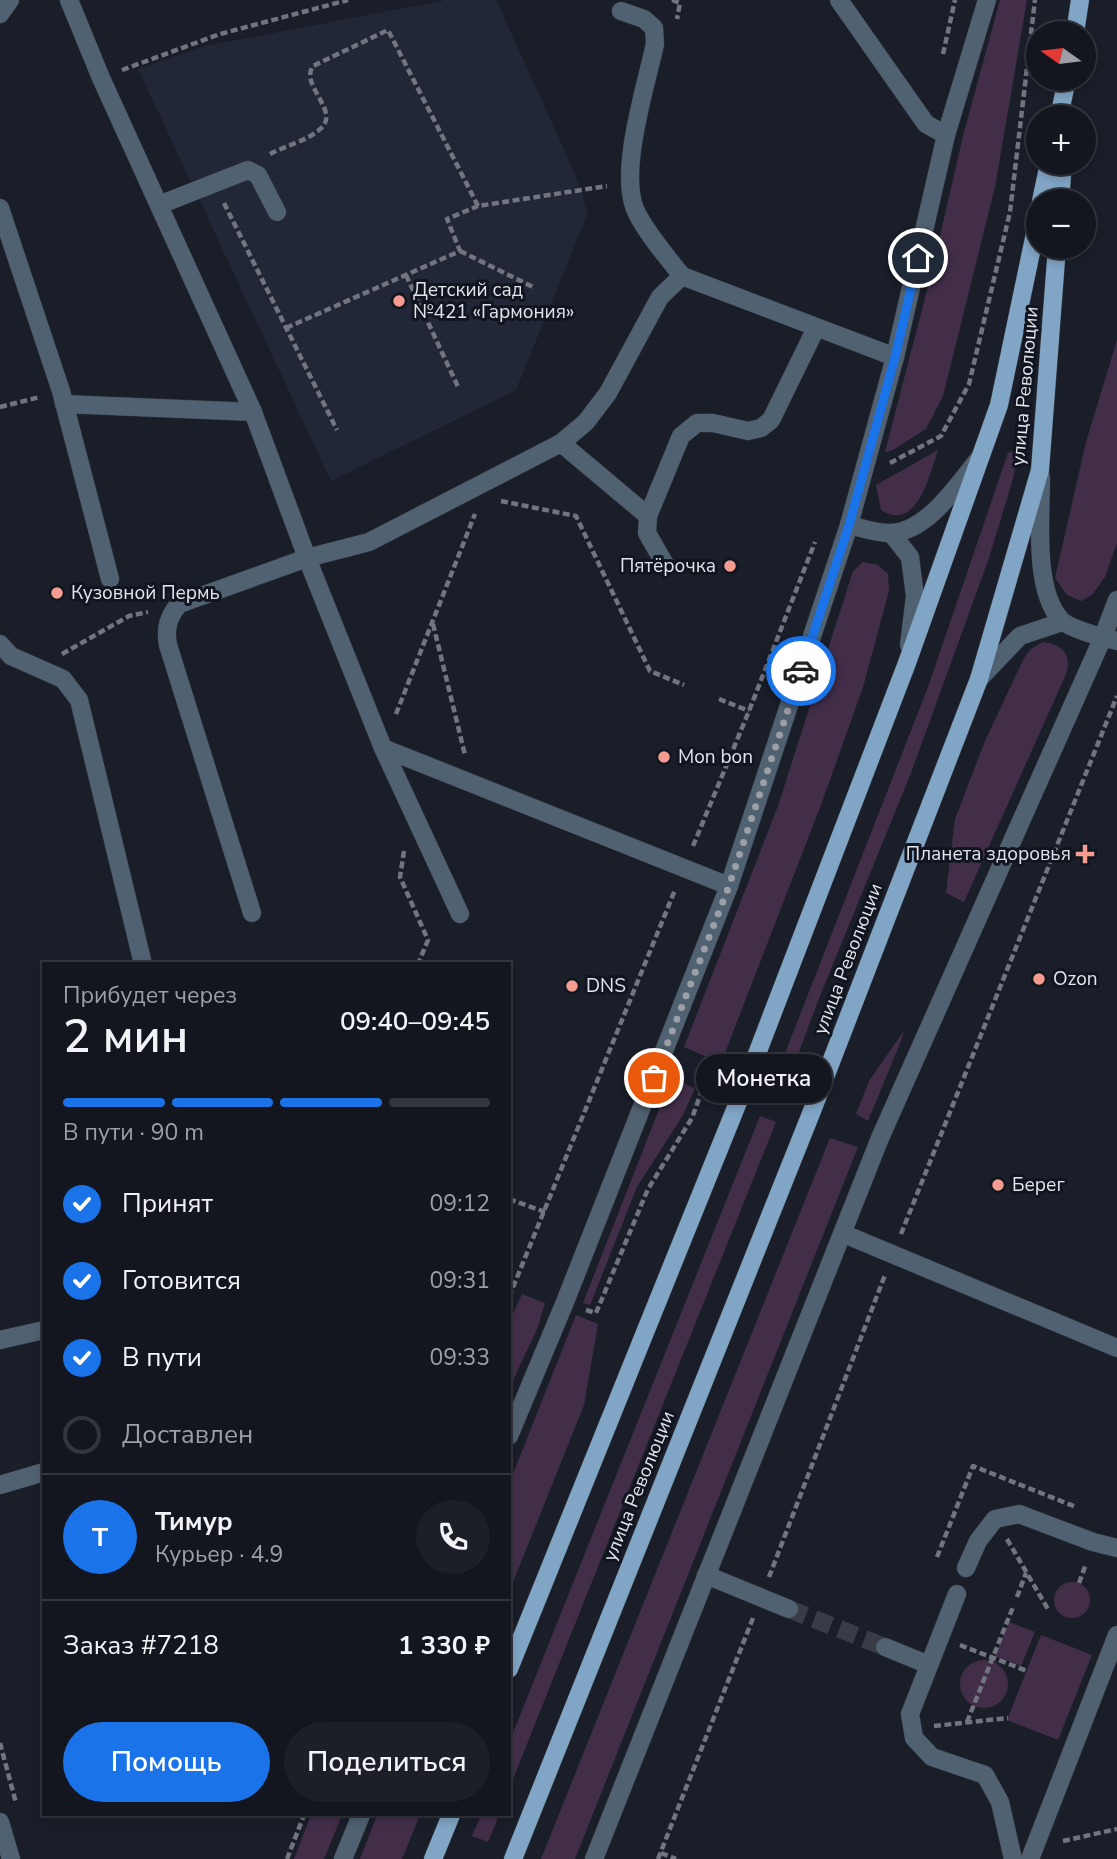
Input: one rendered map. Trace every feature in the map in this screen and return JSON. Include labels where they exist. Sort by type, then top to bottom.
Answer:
[{"type":"main road","points":[[1077,21],[1080,0]]},
{"type":"main road","name":"улица Революции","points":[[511,1664],[745,1085],[907,663],[999,405],[1030,259]]},
{"type":"main road","name":"улица Революции","points":[[513,1859],[812,1111],[979,679],[1040,470],[1056,259]]},
{"type":"main road","points":[[433,1859],[451,1816]]},
{"type":"street","points":[[0,14],[10,0]]},
{"type":"street","points":[[69,0],[101,78],[253,412],[307,558],[383,748],[460,915]]},
{"type":"street","points":[[839,0],[926,124],[946,135]]},
{"type":"street","points":[[511,1424],[565,1302],[729,886],[849,525],[895,357],[946,135],[987,0]]},
{"type":"street","points":[[621,11],[644,19],[654,29],[655,44],[629,164],[630,194],[636,212],[682,276],[895,357]]},
{"type":"street","points":[[159,205],[248,170],[258,175],[277,212]]},
{"type":"street","points":[[0,208],[62,397],[110,579]]},
{"type":"street","points":[[253,913],[166,634],[170,615],[179,604],[307,558],[369,542],[474,496],[561,443],[586,422],[608,393],[660,297],[682,276]]},
{"type":"street","points":[[666,566],[648,533],[648,516],[681,436],[697,423],[713,423],[748,431],[761,428],[771,421],[816,328]]},
{"type":"street","points":[[62,397],[253,412]]},
{"type":"street","points":[[561,443],[648,516]]},
{"type":"street","points":[[849,525],[891,533],[913,528],[948,499],[983,452]]},
{"type":"street","points":[[1040,470],[1042,565],[1048,600],[1062,622]]},
{"type":"street","points":[[891,533],[909,556],[915,596],[907,663]]},
{"type":"street","points":[[594,1859],[880,1138],[1110,639],[1117,600]]},
{"type":"street","points":[[979,679],[1020,636],[1062,622],[1110,639]]},
{"type":"street","points":[[0,644],[11,656],[64,679],[79,700],[143,962]]},
{"type":"street","points":[[383,748],[729,886]]},
{"type":"street","points":[[844,1234],[1117,1348]]},
{"type":"street","points":[[0,1340],[42,1330]]},
{"type":"street","points":[[0,1485],[42,1473]]},
{"type":"street","points":[[966,1568],[978,1541],[995,1519],[1019,1514],[1093,1542],[1117,1548]]},
{"type":"street","points":[[706,1575],[789,1609]]},
{"type":"street","points":[[957,1594],[910,1714],[914,1738],[932,1756],[985,1775],[1000,1802],[1013,1859]]},
{"type":"street","points":[[1030,1859],[1117,1635]]},
{"type":"street","points":[[885,1647],[929,1665]]},
{"type":"street","points":[[343,1859],[360,1816]]},
{"type":"street","points":[[0,1822],[5,1849]]},
{"type":"path","points":[[101,78],[220,34],[348,0]]},
{"type":"path","points":[[672,0],[680,3],[674,30]]},
{"type":"path","points":[[883,467],[941,436],[970,384],[1010,212],[1035,0]]},
{"type":"path","points":[[248,170],[254,161],[321,130],[326,122],[326,111],[309,78],[313,66],[388,30],[478,206]]},
{"type":"path","points":[[214,183],[337,430]]},
{"type":"path","points":[[535,288],[460,251],[447,219],[478,206],[630,183]]},
{"type":"path","points":[[286,327],[460,251]]},
{"type":"path","points":[[406,275],[459,389]]},
{"type":"path","points":[[0,407],[62,397]]},
{"type":"path","points":[[383,748],[474,496],[576,516],[650,671],[684,685]]},
{"type":"path","points":[[62,654],[129,616]]},
{"type":"path","points":[[719,699],[749,711]]},
{"type":"path","points":[[596,1313],[648,1189],[692,1118],[709,1071]]},
{"type":"path","points":[[511,1200],[545,1212]]},
{"type":"path","points":[[995,1519],[1049,1611]]},
{"type":"path","points":[[1017,1597],[1026,1573]]},
{"type":"path","points":[[967,1722],[1013,1607]]},
{"type":"path","points":[[940,1637],[1027,1671]]},
{"type":"path","points":[[912,1728],[1008,1718]]},
{"type":"path","points":[[0,1743],[16,1805]]},
{"type":"path","points":[[287,1859],[304,1816]]},
{"type":"path","points":[[661,1853],[676,1859]]},
{"type":"shaded area","name":"Детский сад №421 «Гармония»","points":[[446,0],[496,0],[574,171],[588,212],[516,390],[331,481],[138,69],[205,46]]},
{"type":"shaded area","points":[[1000,0],[1027,0],[995,187],[943,396],[926,429],[893,450],[885,452],[930,279],[963,136]]},
{"type":"shaded area","points":[[1117,340],[1117,543],[1105,577],[1092,595],[1081,601],[1067,595],[1055,578],[1086,442]]},
{"type":"shaded area","points":[[938,450],[926,486],[913,507],[904,514],[893,515],[881,510],[876,485]]},
{"type":"shaded area","points":[[1013,451],[1017,460],[1013,479],[989,558],[911,773],[787,1084],[775,1079],[928,687],[1008,453]]},
{"type":"shaded area","points":[[863,562],[878,565],[888,574],[889,591],[863,687],[821,805],[721,1063],[684,1047],[778,806],[853,571]]},
{"type":"shaded area","points":[[1043,642],[1060,647],[1066,655],[1067,672],[964,902],[946,893],[955,819],[985,741],[1024,658],[1031,649]]},
{"type":"shaded area","points":[[903,1032],[868,1121],[856,1114],[869,1081]]},
{"type":"shaded area","points":[[671,1079],[695,1088],[683,1115],[637,1187],[590,1305],[583,1303]]},
{"type":"shaded area","points":[[760,1116],[776,1122],[511,1784],[511,1738]]},
{"type":"shaded area","points":[[830,1138],[858,1147],[575,1859],[541,1859]]},
{"type":"shaded area","points":[[522,1294],[545,1303],[537,1329],[511,1385],[511,1318]]},
{"type":"shaded area","points":[[576,1315],[598,1324],[584,1405],[511,1587],[511,1479]]},
{"type":"shaded area","points":[[1072,1582],[1085,1587],[1090,1600],[1085,1613],[1072,1618],[1059,1613],[1054,1600],[1059,1587]]},
{"type":"shaded area","points":[[1009,1622],[1035,1632],[1021,1666],[995,1656]]},
{"type":"shaded area","points":[[1041,1635],[1092,1655],[1058,1740],[1007,1720]]},
{"type":"shaded area","points":[[984,1660],[993,1661],[1001,1667],[1007,1675],[1007,1693],[1001,1701],[993,1707],[984,1708],[975,1707],[967,1701],[961,1693],[960,1684],[961,1675],[967,1667],[975,1661]]},
{"type":"shaded area","points":[[311,1816],[342,1816],[324,1859],[294,1859]]},
{"type":"shaded area","points":[[377,1816],[420,1816],[402,1859],[360,1859]]},
{"type":"shaded area","points":[[481,1816],[499,1816],[488,1842],[472,1836]]},
{"type":"tunnel","points":[[789,1609],[885,1647]]},
{"type":"way so far","points":[[654,1078],[729,886],[801,671]]},
{"type":"place","name":"Детский сад №421 «Гармония»","points":[[399,301]]},
{"type":"place","name":"Пятёрочка","points":[[730,566]]},
{"type":"place","name":"Кузовной Пермь","points":[[57,593]]},
{"type":"place","name":"Mon bon","points":[[664,757]]},
{"type":"place","name":"Планета здоровья","points":[[1085,854]]},
{"type":"place","name":"Ozon","points":[[1039,979]]},
{"type":"place","name":"DNS","points":[[572,986]]},
{"type":"place","name":"Монетка","points":[[654,1078]]},
{"type":"place","name":"Берег","points":[[998,1185]]},
{"type":"route","points":[[801,671],[849,525],[895,357],[918,258]]}]
